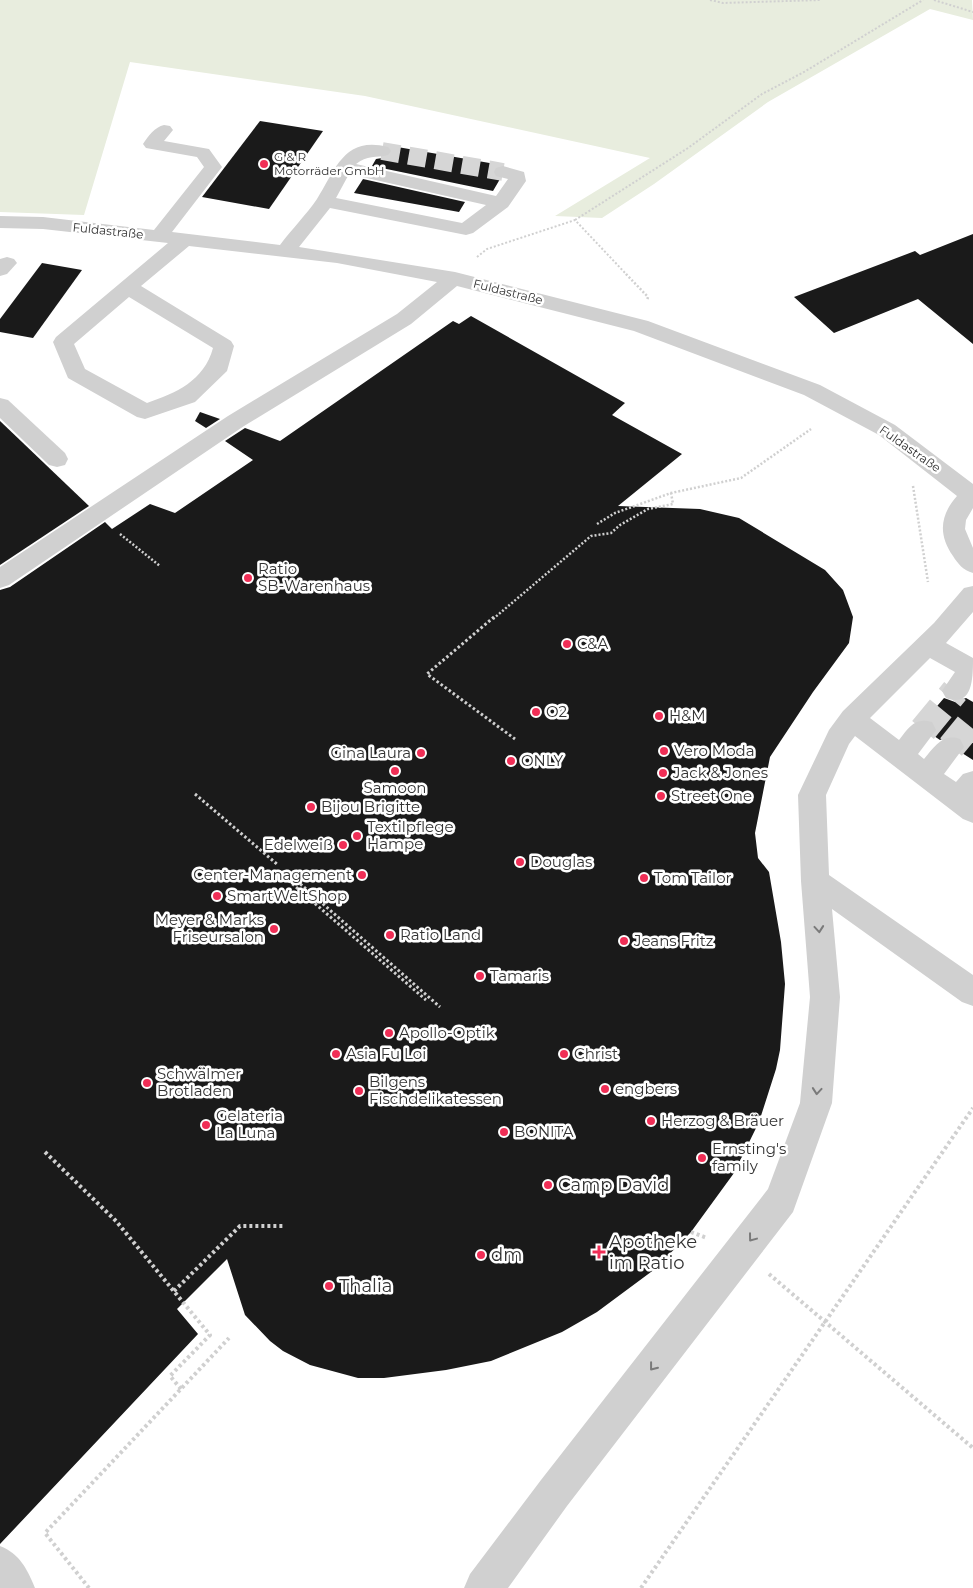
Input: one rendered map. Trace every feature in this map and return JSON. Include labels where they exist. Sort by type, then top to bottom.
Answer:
[{"type":"street","points":[[159,236],[212,167],[203,153],[152,144],[164,130]]},
{"type":"street","points":[[286,250],[325,201],[352,156],[370,150],[382,151]]},
{"type":"street","points":[[344,167],[501,203]]},
{"type":"street","points":[[325,201],[466,229],[501,203],[517,181],[517,176],[503,172]]},
{"type":"street","name":"Fuldastraße","points":[[0,222],[43,223],[286,250],[454,278],[641,326],[812,390],[887,430],[973,495]]},
{"type":"street","points":[[128,287],[224,346],[219,366],[187,397],[145,412],[76,373],[63,342],[128,287],[185,239]]},
{"type":"street","points":[[0,579],[236,421],[404,319],[454,278]]},
{"type":"street","points":[[0,405],[57,459]]},
{"type":"street","points":[[973,495],[960,506],[954,518],[953,533],[959,549],[973,564]]},
{"type":"street","points":[[484,1588],[554,1493],[781,1200],[816,1103],[825,997],[815,881],[812,795],[838,738],[852,719],[928,645],[973,595]]},
{"type":"street","points":[[928,645],[973,670],[955,691]]},
{"type":"street","points":[[852,719],[926,775],[968,798]]},
{"type":"street","points":[[901,756],[923,730]]},
{"type":"street","points":[[926,775],[951,747]]},
{"type":"street","points":[[815,881],[973,992]]},
{"type":"street","points":[[0,1565],[15,1588]]},
{"type":"path","points":[[710,0],[723,3],[820,0]]},
{"type":"path","points":[[454,278],[486,249],[575,220],[688,148],[762,94],[804,72],[923,0]]},
{"type":"path","points":[[934,0],[973,12]]},
{"type":"path","points":[[575,220],[648,297],[641,326]]},
{"type":"path","points":[[597,524],[615,513],[671,493],[741,478],[811,429]]},
{"type":"path","points":[[908,480],[913,486],[918,505],[928,582]]},
{"type":"path","points":[[515,738],[427,674],[591,536],[611,533],[634,516],[661,506],[673,504],[671,493]]},
{"type":"path","points":[[124,538],[160,566]]},
{"type":"path","points":[[195,794],[278,865]]},
{"type":"path","points":[[282,874],[426,1000]]},
{"type":"path","points":[[288,874],[440,1007]]},
{"type":"path","points":[[641,1588],[973,1108]]},
{"type":"path","points":[[45,1152],[116,1221],[210,1335],[170,1376],[181,1389]]},
{"type":"path","points":[[174,1291],[240,1226],[284,1226]]},
{"type":"path","points":[[742,1250],[973,1448]]},
{"type":"path","points":[[89,1588],[46,1533],[229,1338]]},
{"type":"shaded area","points":[[0,0],[972,0],[973,20],[930,9],[768,102],[654,184],[602,218],[555,216],[650,158],[365,96],[130,62],[84,215],[0,212]]},
{"type":"building","name":"G & R Motorräder GmbH","points":[[260,121],[323,131],[269,209],[202,197]]},
{"type":"building","points":[[386,145],[501,165],[495,166],[492,171],[494,177],[500,179],[493,191],[372,166],[376,159],[388,157],[392,152],[390,146]]},
{"type":"building","points":[[363,179],[465,202],[459,212],[354,193]]},
{"type":"building","points":[[973,234],[973,344],[918,299],[834,333],[794,297],[915,251],[920,255]]},
{"type":"building","points":[[42,263],[82,270],[33,338],[0,332],[0,319]]},
{"type":"building","name":"Ratio Land","points":[[471,316],[625,403],[612,415],[682,454],[618,506],[700,509],[739,518],[825,570],[843,590],[853,617],[849,643],[813,692],[770,757],[755,833],[758,858],[769,872],[781,942],[785,984],[780,1050],[759,1122],[734,1173],[691,1232],[655,1269],[597,1312],[562,1332],[491,1361],[446,1370],[384,1378],[358,1378],[310,1365],[283,1351],[270,1341],[245,1315],[227,1259],[177,1309],[198,1334],[0,1544],[0,590],[10,587],[105,522],[112,529],[150,504],[175,513],[253,460],[225,441],[245,428],[280,441],[453,321],[459,324]]},
{"type":"building","points":[[200,412],[220,419],[206,428],[195,421]]},
{"type":"building","points":[[0,421],[89,506],[0,565]]},
{"type":"building","points":[[944,698],[955,702],[966,698],[973,702],[973,760],[962,753],[966,746],[960,737],[949,736],[940,740],[934,736],[938,729],[934,721],[926,719]]},
{"type":"tunnel","points":[[382,151],[503,172]]},
{"type":"tunnel","points":[[923,730],[955,691]]},
{"type":"tunnel","points":[[951,747],[973,720]]},
{"type":"place","name":"G & R Motorräder GmbH","points":[[264,164]]},
{"type":"place","name":"Ratio SB-Warenhaus","points":[[248,578]]},
{"type":"place","name":"C&A","points":[[567,644]]},
{"type":"place","name":"O2","points":[[536,712]]},
{"type":"place","name":"H&M","points":[[659,716]]},
{"type":"place","name":"Vero Moda","points":[[664,751]]},
{"type":"place","name":"Gina Laura","points":[[421,753]]},
{"type":"place","name":"ONLY","points":[[511,761]]},
{"type":"place","name":"Samoon","points":[[395,771]]},
{"type":"place","name":"Jack & Jones","points":[[663,773]]},
{"type":"place","name":"Street One","points":[[661,796]]},
{"type":"place","name":"Bijou Brigitte","points":[[311,807]]},
{"type":"place","name":"Textilpflege Hampe","points":[[357,836]]},
{"type":"place","name":"Edelweiß","points":[[343,845]]},
{"type":"place","name":"Douglas","points":[[520,862]]},
{"type":"place","name":"Center-Management","points":[[362,875]]},
{"type":"place","name":"Tom Tailor","points":[[644,878]]},
{"type":"place","name":"SmartWeltShop","points":[[217,896]]},
{"type":"place","name":"Meyer & Marks Friseursalon","points":[[274,929]]},
{"type":"place","name":"Ratio Land","points":[[390,935]]},
{"type":"place","name":"Jeans Fritz","points":[[624,941]]},
{"type":"place","name":"Tamaris","points":[[480,976]]},
{"type":"place","name":"Apollo-Optik","points":[[389,1033]]},
{"type":"place","name":"Asia Fu Loi","points":[[336,1054]]},
{"type":"place","name":"Christ","points":[[564,1054]]},
{"type":"place","name":"Schwälmer Brotladen","points":[[147,1083]]},
{"type":"place","name":"engbers","points":[[605,1089]]},
{"type":"place","name":"Bilgens Fischdelikatessen","points":[[359,1091]]},
{"type":"place","name":"Herzog & Bräuer","points":[[651,1121]]},
{"type":"place","name":"Gelateria La Luna","points":[[206,1125]]},
{"type":"place","name":"BONITA","points":[[504,1132]]},
{"type":"place","name":"Ernsting's family","points":[[702,1158]]},
{"type":"place","name":"Camp David","points":[[548,1185]]},
{"type":"place","name":"Apotheke im Ratio","points":[[599,1252]]},
{"type":"place","name":"dm","points":[[481,1255]]},
{"type":"place","name":"Thalia","points":[[329,1286]]}]
